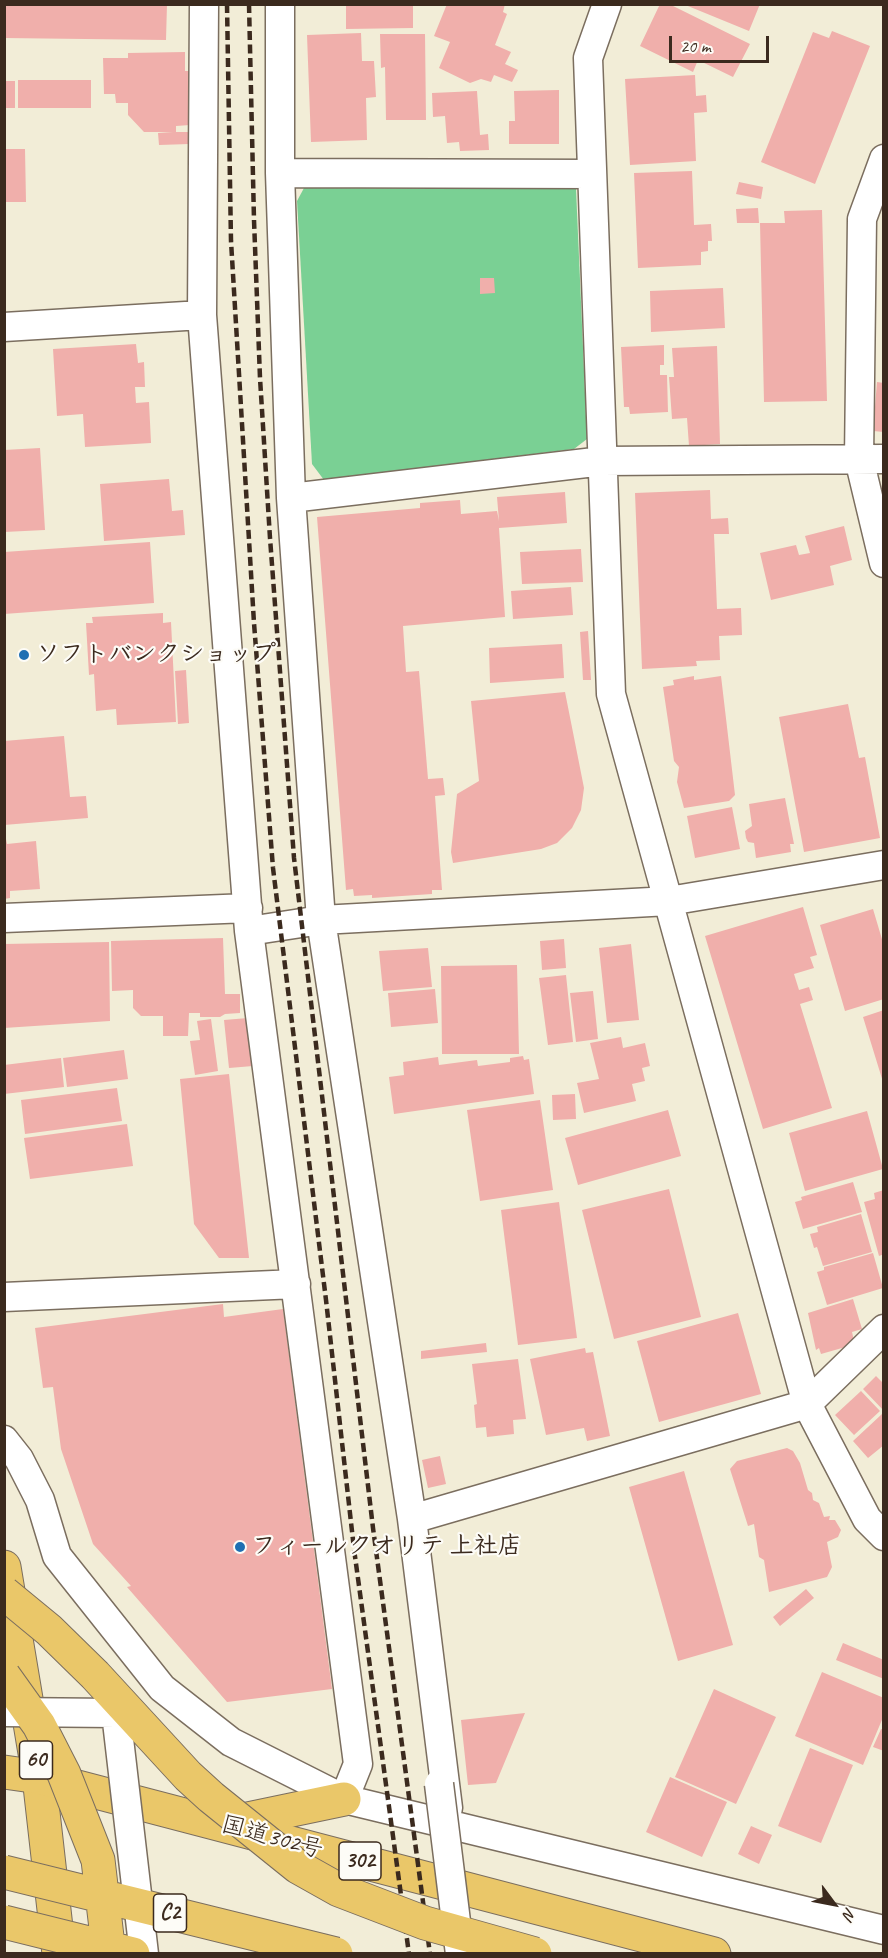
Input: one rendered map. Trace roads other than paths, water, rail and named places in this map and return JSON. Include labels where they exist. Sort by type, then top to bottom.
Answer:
[{"type":"main road","name":"60","points":[[4,1567],[39,1777],[59,1953]]},
{"type":"main road","points":[[4,1593],[49,1629],[196,1783],[298,1867],[339,1890],[425,1923],[535,1953]]},
{"type":"main road","points":[[4,1676],[39,1725],[64,1774],[98,1860],[109,1953]]},
{"type":"main road","name":"国道302号","points":[[4,1772],[39,1777],[714,1953]]},
{"type":"main road","points":[[221,1825],[344,1799]]},
{"type":"main road","name":"C2","points":[[4,1872],[336,1953]]},
{"type":"main road","name":"C2","points":[[4,1922],[133,1953]]},
{"type":"street","points":[[204,4],[202,315],[249,919],[358,1764],[344,1799]]},
{"type":"street","points":[[280,4],[280,173],[291,498],[321,920],[412,1519],[451,1825]]},
{"type":"street","points":[[608,4],[588,58],[611,694],[807,1404],[867,1519],[884,1536]]},
{"type":"street","points":[[884,159],[862,219],[872,459],[884,563]]},
{"type":"street","points":[[280,173],[592,174]]},
{"type":"street","points":[[4,327],[202,315]]},
{"type":"street","points":[[291,498],[603,461],[872,459]]},
{"type":"street","points":[[4,918],[321,920],[669,901],[884,865]]},
{"type":"street","points":[[4,1297],[296,1284]]},
{"type":"street","points":[[412,1519],[807,1404],[884,1329]]},
{"type":"street","points":[[4,1440],[19,1459],[40,1500],[57,1556],[162,1688],[231,1742],[344,1799],[884,1930]]},
{"type":"street","points":[[4,1712],[116,1713],[144,1953]]},
{"type":"street","points":[[439,1784],[460,1953]]},
{"type":"railway","points":[[227,4],[231,241],[254,623],[273,868],[354,1549],[409,1954]]},
{"type":"railway","points":[[249,4],[260,378],[294,858],[373,1528],[430,1954]]},
{"type":"place","name":"ソフトバンクショップ","points":[[24,655]]},
{"type":"place","name":"フィールクオリテ 上社店","points":[[240,1547]]}]
